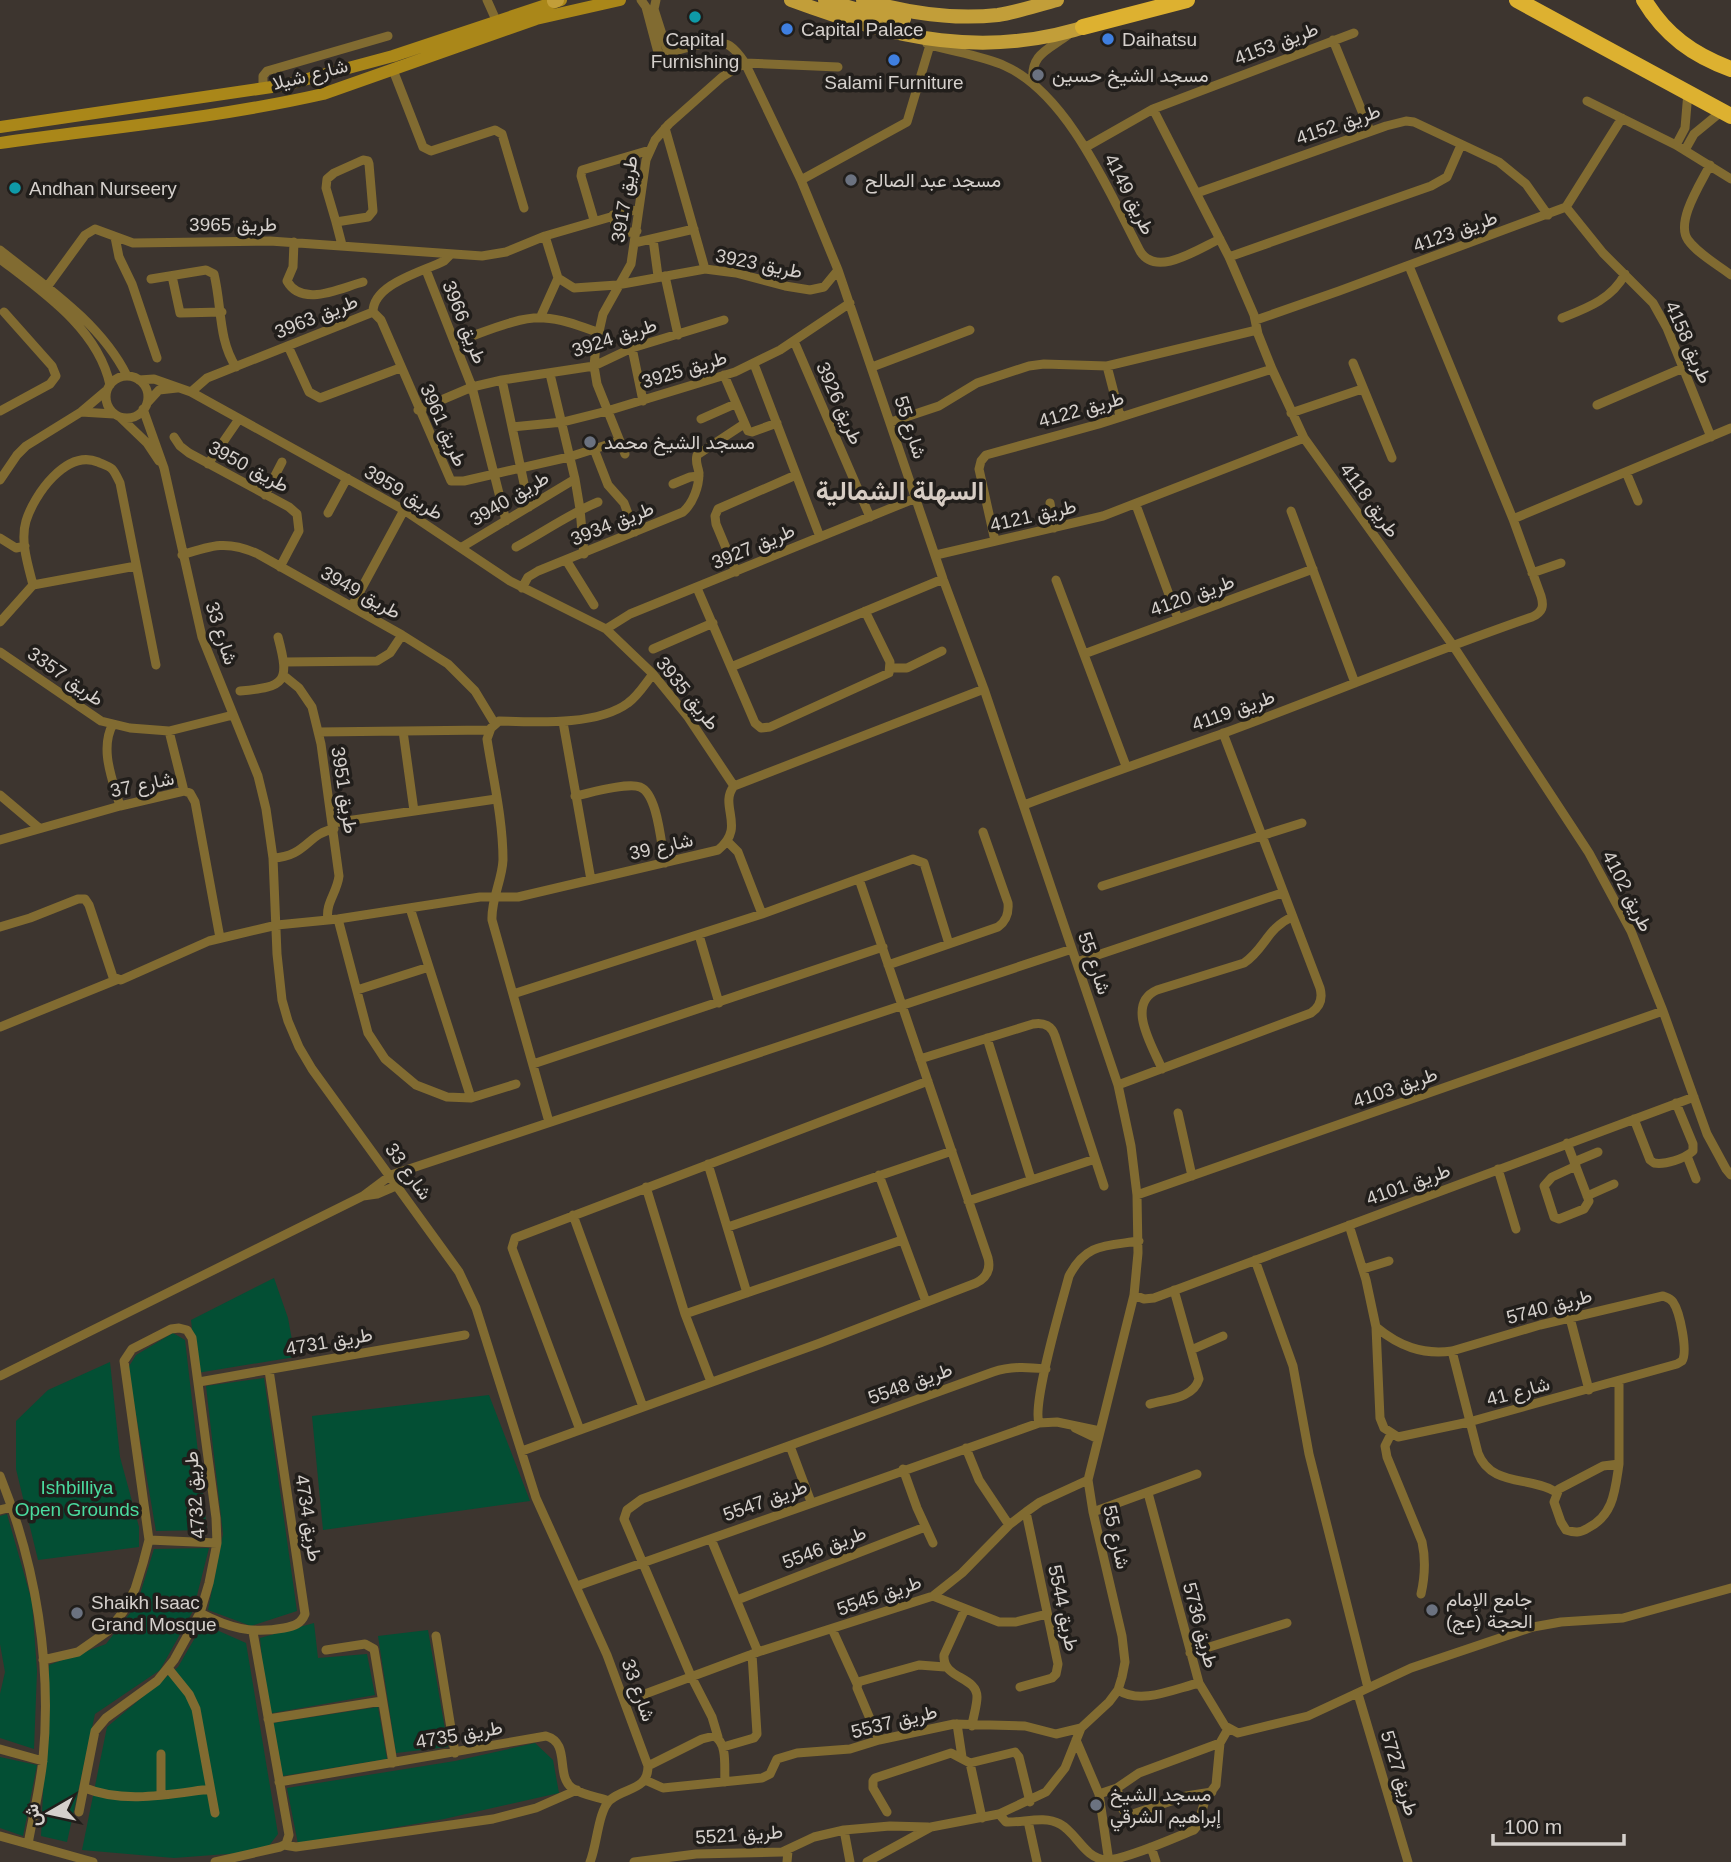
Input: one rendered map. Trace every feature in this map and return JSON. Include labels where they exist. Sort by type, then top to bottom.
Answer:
[{"type":"highway","points":[[1079,28],[1187,0]]},
{"type":"highway","points":[[1517,0],[1726,113]]},
{"type":"highway","points":[[1644,0],[1656,20],[1680,44],[1708,61],[1731,69]]},
{"type":"main road","name":"شارع شيلا","points":[[0,127],[263,89],[321,77],[393,56],[557,0]]},
{"type":"main road","name":"شارع شيلا","points":[[0,143],[289,102],[323,94],[536,19],[621,0]]},
{"type":"main road","points":[[791,0],[852,23],[908,37],[982,44],[1026,40],[1079,28],[1161,0]]},
{"type":"main road","points":[[825,0],[900,18],[919,19],[937,15]]},
{"type":"main road","points":[[863,0],[952,17],[1000,15],[1057,0]]},
{"type":"street","points":[[487,0],[496,20]]},
{"type":"street","points":[[641,0],[664,55]]},
{"type":"street","points":[[656,0],[654,9],[664,55]]},
{"type":"street","points":[[1033,82],[1031,71],[1036,59],[1079,28]]},
{"type":"street","name":"طريق 4153","points":[[1086,147],[1153,110],[1353,33]]},
{"type":"street","points":[[263,89],[262,76],[267,71],[387,36]]},
{"type":"street","name":"طريق 4149","points":[[908,37],[992,61],[1033,82],[1086,147],[1147,260],[1164,264],[1220,239]]},
{"type":"street","name":"طريق 4153","points":[[1333,40],[1370,131]]},
{"type":"street","name":"شارع 55","points":[[664,55],[710,43],[724,43],[735,50],[745,63],[801,180],[850,303],[1118,1085],[1129,1134],[1137,1195],[1139,1241],[1134,1295],[1088,1480],[1122,1636],[1125,1662],[1118,1690]]},
{"type":"street","points":[[801,180],[905,124],[910,118],[930,44]]},
{"type":"street","points":[[745,63],[838,67]]},
{"type":"street","name":"طريق 3917","points":[[625,454],[597,384],[594,366],[597,332],[617,285],[631,264],[646,160],[665,128],[722,77],[745,63]]},
{"type":"street","points":[[393,70],[427,150],[495,130],[502,134],[524,208]]},
{"type":"street","points":[[1681,148],[1688,92]]},
{"type":"street","points":[[1587,101],[1681,148],[1731,179]]},
{"type":"street","points":[[1153,110],[1229,257],[1272,369]]},
{"type":"street","points":[[1681,148],[1694,134],[1726,113]]},
{"type":"street","points":[[1566,207],[1622,118]]},
{"type":"street","name":"طريق 4152","points":[[1197,193],[1370,131],[1406,121],[1414,122],[1499,162],[1516,174],[1531,190],[1548,215]]},
{"type":"street","points":[[665,128],[705,269]]},
{"type":"street","points":[[1229,257],[1431,186],[1447,177],[1461,145]]},
{"type":"street","points":[[594,220],[581,176],[582,170],[650,150]]},
{"type":"street","points":[[336,222],[368,217],[373,211],[368,161],[334,173],[327,179],[326,188],[342,245]]},
{"type":"street","points":[[1710,164],[1687,213],[1684,228],[1689,242],[1731,275]]},
{"type":"street","name":"طريق 4123","points":[[891,422],[939,406],[977,383],[1029,366],[1107,366],[1256,325],[1566,207]]},
{"type":"street","name":"طريق 4158","points":[[1566,207],[1594,244],[1653,303],[1711,437]]},
{"type":"street","points":[[451,254],[490,256],[594,220],[638,209]]},
{"type":"street","points":[[613,215],[617,234],[637,231]]},
{"type":"street","name":"طريق 3965","points":[[47,288],[87,232],[99,229],[127,242],[139,243],[231,240],[294,242],[451,254]]},
{"type":"street","points":[[634,243],[694,229]]},
{"type":"street","points":[[540,318],[558,278],[545,236]]},
{"type":"street","points":[[115,237],[119,257],[132,284],[157,358]]},
{"type":"street","points":[[653,239],[678,335]]},
{"type":"street","points":[[294,242],[293,267],[287,281],[301,293],[312,296],[363,282]]},
{"type":"street","points":[[0,250],[84,320],[112,349],[127,376]]},
{"type":"street","name":"طريق 3963","points":[[187,390],[203,380],[373,312],[374,301],[382,290],[444,261],[451,254]]},
{"type":"street","points":[[0,259],[72,320],[89,338],[103,361],[108,387],[107,403],[117,415]]},
{"type":"street","points":[[1409,266],[1513,519],[1543,606],[1537,615],[1452,644]]},
{"type":"street","name":"طريق 3923","points":[[558,278],[574,288],[617,285],[705,269],[750,275],[803,290],[824,288],[838,270]]},
{"type":"street","name":"طريق 3966","points":[[426,270],[472,387]]},
{"type":"street","points":[[151,279],[210,271],[214,274],[222,312],[224,343],[236,367]]},
{"type":"street","points":[[1562,318],[1586,309],[1613,292],[1625,274]]},
{"type":"street","points":[[172,276],[180,313],[222,312]]},
{"type":"street","name":"طريق 3925","points":[[512,427],[563,422],[607,411],[754,364],[850,303]]},
{"type":"street","points":[[0,411],[50,384],[56,376],[52,366],[4,312]]},
{"type":"street","name":"طريق 3961","points":[[373,312],[381,320],[451,481],[455,483],[521,469],[619,441]]},
{"type":"street","points":[[455,342],[507,325],[540,318],[567,322],[597,332]]},
{"type":"street","name":"طريق 3924","points":[[418,410],[472,387],[594,366],[632,348],[724,320]]},
{"type":"street","points":[[872,368],[970,330]]},
{"type":"street","name":"طريق 3926","points":[[794,341],[870,517]]},
{"type":"street","points":[[288,346],[309,392],[320,398],[400,368]]},
{"type":"street","points":[[632,348],[643,401]]},
{"type":"street","points":[[1353,363],[1392,457]]},
{"type":"street","points":[[754,364],[820,537]]},
{"type":"street","points":[[1107,366],[1120,416]]},
{"type":"street","points":[[1597,405],[1683,368]]},
{"type":"street","name":"طريق 4118","points":[[1272,369],[1304,438],[1452,644]]},
{"type":"street","name":"طريق 4122","points":[[995,541],[979,469],[983,457],[989,453],[1099,424],[1272,369]]},
{"type":"street","name":"طريق 3940","points":[[550,374],[575,479],[583,554]]},
{"type":"street","points":[[202,398],[208,383],[215,375]]},
{"type":"street","points":[[724,375],[748,431],[777,423]]},
{"type":"street","points":[[0,480],[26,446],[81,412],[120,377],[139,380],[146,391],[145,407]]},
{"type":"street","name":"طريق 3959","points":[[139,380],[154,379],[187,390],[404,510],[522,588],[606,629]]},
{"type":"street","name":"طريق 3966","points":[[502,380],[529,507]]},
{"type":"street","points":[[472,387],[506,520]]},
{"type":"street","points":[[1291,413],[1362,388]]},
{"type":"street","points":[[81,412],[133,416],[145,407],[159,390],[187,390]]},
{"type":"street","points":[[701,419],[735,404]]},
{"type":"street","name":"شارع 33","points":[[145,407],[164,468],[202,637],[258,776],[267,808],[282,1000],[299,1046],[467,1287],[522,1451],[522,1458],[546,1522],[577,1586],[626,1701],[648,1766]]},
{"type":"street","name":"شارع 33","points":[[117,415],[147,443],[164,468]]},
{"type":"street","points":[[208,464],[239,419]]},
{"type":"street","name":"طريق 3934","points":[[522,588],[525,580],[534,573],[683,512],[692,501],[699,476],[695,461],[697,455],[744,424]]},
{"type":"street","points":[[1513,519],[1731,428]]},
{"type":"street","name":"طريق 3950","points":[[174,437],[184,450],[294,510],[300,520],[299,530],[280,566]]},
{"type":"street","name":"طريق 4121","points":[[936,555],[1054,528],[1136,505],[1304,438]]},
{"type":"street","points":[[594,449],[608,485],[624,503],[635,532]]},
{"type":"street","points":[[33,585],[25,546],[25,522],[44,486],[68,465],[92,460],[112,468],[120,483],[156,665]]},
{"type":"street","points":[[265,495],[282,462]]},
{"type":"street","points":[[1626,472],[1638,501]]},
{"type":"street","points":[[736,572],[716,524],[716,513],[724,505],[796,475]]},
{"type":"street","points":[[673,484],[699,476]]},
{"type":"street","points":[[328,513],[347,478]]},
{"type":"street","name":"طريق 3940","points":[[462,547],[575,479]]},
{"type":"street","name":"طريق 3927","points":[[606,629],[630,614],[916,498]]},
{"type":"street","points":[[516,547],[580,509],[598,502]]},
{"type":"street","points":[[1049,503],[1054,528]]},
{"type":"street","points":[[1136,505],[1178,619]]},
{"type":"street","points":[[352,606],[404,510]]},
{"type":"street","points":[[1291,511],[1355,683]]},
{"type":"street","points":[[0,538],[16,548],[25,546]]},
{"type":"street","name":"طريق 3949","points":[[182,555],[215,544],[250,550],[402,635],[458,672],[482,701],[490,731],[503,864],[492,912],[493,928],[549,1122]]},
{"type":"street","points":[[566,560],[594,605]]},
{"type":"street","points":[[1532,573],[1561,563]]},
{"type":"street","points":[[0,622],[33,585],[136,566]]},
{"type":"street","name":"طريق 4120","points":[[1084,654],[1313,569]]},
{"type":"street","points":[[731,667],[943,579]]},
{"type":"street","points":[[1056,580],[1126,766]]},
{"type":"street","points":[[697,588],[755,723],[764,728],[884,676],[891,668],[890,660],[865,611]]},
{"type":"street","points":[[653,649],[713,623]]},
{"type":"street","name":"طريق 3935","points":[[606,629],[653,674],[700,733],[734,786]]},
{"type":"street","points":[[285,662],[377,661],[390,653],[402,635]]},
{"type":"street","points":[[240,691],[270,688],[284,675],[285,662],[278,637]]},
{"type":"street","name":"طريق 4119","points":[[1024,806],[1126,766],[1223,733],[1452,644]]},
{"type":"street","name":"طريق 4102","points":[[1452,644],[1590,853],[1631,931],[1707,1134],[1731,1175]]},
{"type":"street","name":"طريق 3357","points":[[0,652],[101,721],[130,728],[169,731],[233,715]]},
{"type":"street","points":[[891,668],[907,668],[942,652]]},
{"type":"street","points":[[318,732],[490,731],[499,721],[563,722],[620,708],[637,695],[653,674]]},
{"type":"street","name":"طريق 3951","points":[[284,675],[309,700],[318,732],[339,876],[336,890],[328,905],[333,920]]},
{"type":"street","points":[[762,914],[738,852],[728,842],[732,834],[729,796],[734,786],[984,689]]},
{"type":"street","points":[[563,722],[591,880]]},
{"type":"street","name":"طريق 3357","points":[[113,724],[107,750],[120,806]]},
{"type":"street","points":[[169,731],[184,791]]},
{"type":"street","points":[[403,731],[414,811]]},
{"type":"street","points":[[1118,1085],[1315,1010],[1319,1006],[1321,994],[1223,733]]},
{"type":"street","points":[[575,796],[633,786],[645,790],[652,800],[665,863]]},
{"type":"street","name":"شارع 37","points":[[0,840],[120,806],[184,791],[190,793],[195,802],[220,938]]},
{"type":"street","points":[[0,795],[39,828]]},
{"type":"street","points":[[273,858],[296,853],[333,825],[496,799]]},
{"type":"street","points":[[1102,886],[1302,823]]},
{"type":"street","points":[[888,964],[998,928],[1006,918],[1008,904],[983,832]]},
{"type":"street","name":"شارع 39","points":[[1,1025],[116,979],[126,979],[189,949],[220,938],[277,925],[333,920],[473,898],[518,897],[718,850],[728,842]]},
{"type":"street","points":[[513,994],[762,914],[913,859],[922,861],[949,944]]},
{"type":"street","points":[[522,1451],[979,1282],[988,1272],[988,1258],[859,878]]},
{"type":"street","points":[[1077,962],[1282,893]]},
{"type":"street","points":[[0,927],[78,899],[85,899],[116,979]]},
{"type":"street","points":[[410,908],[471,1098]]},
{"type":"street","points":[[1162,1069],[1142,1018],[1141,1008],[1145,999],[1157,990],[1244,963],[1254,955],[1277,925],[1292,917]]},
{"type":"street","points":[[333,920],[371,1040],[385,1059],[416,1084],[431,1092],[456,1099],[471,1098],[516,1084]]},
{"type":"street","points":[[699,935],[719,1003]]},
{"type":"street","points":[[533,1064],[883,947]]},
{"type":"street","points":[[363,1196],[391,1175],[1072,949]]},
{"type":"street","points":[[357,990],[429,967]]},
{"type":"street","name":"طريق 4103","points":[[1137,1195],[1663,1011]]},
{"type":"street","points":[[920,1059],[1038,1023],[1046,1024],[1052,1029],[1104,1185]]},
{"type":"street","points":[[987,1038],[1031,1180]]},
{"type":"street","points":[[580,1430],[512,1248],[513,1241],[518,1236],[928,1081]]},
{"type":"street","name":"طريق 4101","points":[[1134,1295],[1144,1299],[1174,1290],[1694,1097]]},
{"type":"street","points":[[1634,1119],[1650,1160],[1654,1163],[1661,1164],[1687,1156],[1693,1151],[1693,1144],[1676,1103]]},
{"type":"street","points":[[1178,1113],[1192,1175]]},
{"type":"street","points":[[1567,1143],[1575,1164],[1587,1196],[1589,1201],[1584,1209],[1559,1219],[1555,1217],[1544,1186],[1552,1177],[1575,1164],[1598,1152]]},
{"type":"street","points":[[727,1227],[951,1151]]},
{"type":"street","points":[[1687,1156],[1696,1179]]},
{"type":"street","points":[[968,1201],[1095,1158]]},
{"type":"street","points":[[708,1164],[747,1293]]},
{"type":"street","points":[[1497,1169],[1516,1229]]},
{"type":"street","points":[[879,1175],[926,1302]]},
{"type":"street","points":[[1587,1196],[1614,1184]]},
{"type":"street","points":[[0,1376],[275,1237],[363,1196],[377,1194],[398,1185]]},
{"type":"street","points":[[646,1187],[685,1314],[711,1382]]},
{"type":"street","points":[[573,1215],[643,1407]]},
{"type":"street","points":[[1349,1225],[1363,1269],[1376,1327],[1380,1418],[1384,1428],[1391,1434],[1385,1446],[1387,1457],[1422,1542],[1424,1581],[1421,1594]]},
{"type":"street","points":[[685,1314],[902,1240]]},
{"type":"street","points":[[1038,1423],[1036,1413],[1046,1369],[1069,1276],[1075,1264],[1082,1255],[1094,1248],[1139,1241]]},
{"type":"street","points":[[1255,1261],[1293,1366],[1309,1454],[1368,1688]]},
{"type":"street","points":[[1363,1269],[1388,1261]]},
{"type":"street","points":[[1150,1404],[1189,1394],[1196,1387],[1199,1375],[1174,1290]]},
{"type":"street","name":"طريق 5740","points":[[1452,1351],[1655,1297]]},
{"type":"street","name":"شارع 41","points":[[1391,1434],[1409,1437],[1677,1364],[1686,1352],[1675,1306],[1667,1297],[1655,1297]]},
{"type":"street","points":[[1570,1318],[1589,1390]]},
{"type":"street","points":[[1376,1327],[1391,1339],[1415,1350],[1437,1353],[1452,1351],[1480,1459],[1492,1473],[1544,1486],[1556,1492]]},
{"type":"street","name":"طريق 4732","points":[[79,1812],[95,1731],[106,1718],[144,1691],[168,1668],[200,1613],[212,1572],[217,1543],[216,1518],[199,1382],[192,1338],[187,1331],[179,1328],[171,1329],[132,1349],[124,1360],[149,1540]]},
{"type":"street","name":"طريق 4731","points":[[199,1382],[465,1335]]},
{"type":"street","points":[[1191,1350],[1223,1336]]},
{"type":"street","name":"طريق 5548","points":[[641,1563],[624,1519],[627,1510],[642,1499],[1007,1368],[1046,1369]]},
{"type":"street","name":"طريق 4734","points":[[200,1613],[231,1627],[253,1632],[293,1627],[305,1614],[269,1370]]},
{"type":"street","points":[[1619,1381],[1619,1464],[1614,1493],[1608,1510],[1597,1524],[1584,1531],[1570,1532],[1563,1526],[1555,1507],[1556,1492],[1562,1486],[1598,1469],[1619,1464]]},
{"type":"street","name":"طريق 5547","points":[[577,1586],[1038,1423],[1051,1421],[1074,1427],[1080,1432],[1099,1435]]},
{"type":"street","points":[[790,1446],[811,1503]]},
{"type":"street","points":[[966,1448],[979,1480],[1009,1525]]},
{"type":"street","points":[[903,1469],[933,1543]]},
{"type":"street","points":[[1093,1511],[1197,1474]]},
{"type":"street","points":[[0,1476],[12,1507],[34,1589],[43,1660],[46,1709],[43,1760],[28,1844]]},
{"type":"street","name":"طريق 5545","points":[[626,1701],[755,1653],[933,1596],[962,1573],[1009,1525],[1026,1512],[1040,1502],[1088,1480]]},
{"type":"street","name":"طريق 5736","points":[[1118,1690],[1125,1695],[1143,1697],[1199,1684],[1148,1493]]},
{"type":"street","points":[[0,1510],[12,1507]]},
{"type":"street","name":"طريق 5544","points":[[1020,1687],[1052,1678],[1058,1669],[1026,1512]]},
{"type":"street","name":"طريق 5546","points":[[737,1600],[925,1527]]},
{"type":"street","points":[[711,1539],[737,1600],[755,1653],[757,1734],[754,1738],[723,1747]]},
{"type":"street","points":[[43,1660],[78,1652],[108,1631],[123,1612],[135,1589],[149,1540],[217,1543]]},
{"type":"street","points":[[641,1563],[712,1717],[723,1747],[725,1782]]},
{"type":"street","points":[[1199,1684],[1214,1712],[1228,1729],[1238,1733],[1253,1731],[1308,1716],[1411,1668],[1533,1628],[1561,1622],[1623,1618],[1731,1588]]},
{"type":"street","points":[[933,1596],[999,1622],[1008,1623],[1047,1614]]},
{"type":"street","points":[[945,1667],[944,1655],[965,1609]]},
{"type":"street","points":[[1190,1653],[1287,1623]]},
{"type":"street","points":[[832,1629],[879,1740]]},
{"type":"street","points":[[253,1632],[289,1835],[284,1845]]},
{"type":"street","points":[[436,1636],[455,1753]]},
{"type":"street","points":[[326,1650],[370,1645],[374,1649],[393,1763]]},
{"type":"street","points":[[857,1684],[919,1665],[945,1667],[972,1685],[975,1690],[977,1697],[972,1726]]},
{"type":"street","points":[[168,1668],[180,1680],[196,1709],[215,1813]]},
{"type":"street","points":[[871,1861],[931,1826],[999,1814],[1030,1802],[1046,1792],[1072,1755],[1081,1728],[1118,1690]]},
{"type":"street","name":"طريق 5727","points":[[1358,1693],[1408,1862]]},
{"type":"street","points":[[268,1719],[382,1701]]},
{"type":"street","points":[[957,1724],[982,1818]]},
{"type":"street","name":"طريق 5537","points":[[645,1780],[663,1788],[768,1776],[777,1759],[797,1753],[847,1750],[879,1740],[957,1724],[1025,1726],[1056,1734],[1081,1728]]},
{"type":"street","points":[[999,1814],[1006,1822],[1045,1820],[1060,1824],[1085,1850],[1109,1861],[1151,1847],[1194,1830],[1198,1825],[1205,1800],[1217,1780],[1220,1743],[1228,1729]]},
{"type":"street","name":"طريق 4735","points":[[279,1782],[541,1736],[551,1738],[560,1748],[568,1783],[577,1790]]},
{"type":"street","points":[[590,1862],[603,1811],[609,1801],[640,1785],[645,1780],[648,1766],[702,1739],[718,1737]]},
{"type":"street","points":[[1076,1740],[1099,1794],[1109,1861]]},
{"type":"street","points":[[1099,1794],[1117,1788],[1139,1773],[1220,1743]]},
{"type":"street","points":[[0,1749],[43,1760]]},
{"type":"street","points":[[887,1812],[873,1788],[875,1778],[947,1753],[956,1754],[966,1760],[1015,1752],[1019,1757],[1030,1802]]},
{"type":"street","points":[[161,1754],[161,1795]]},
{"type":"street","points":[[85,1788],[114,1796],[161,1795],[210,1789]]},
{"type":"street","points":[[1117,1788],[1127,1816],[1186,1796],[1212,1792]]},
{"type":"street","points":[[215,1862],[284,1845],[296,1847],[493,1819],[536,1808],[577,1790],[609,1801]]},
{"type":"street","points":[[1028,1821],[1037,1862]]},
{"type":"street","name":"طريق 5521","points":[[634,1862],[696,1854],[788,1851],[814,1837],[844,1830],[931,1826]]},
{"type":"street","points":[[844,1830],[850,1862]]},
{"type":"street","points":[[0,1836],[93,1862]]},
{"type":"street","points":[[1151,1847],[1156,1862]]},
{"type":"street","points":[[787,1862],[788,1851]]},
{"type":"green space","points":[[274,1278],[288,1318],[295,1357],[197,1373],[191,1320]]},
{"type":"green space","points":[[173,1333],[185,1340],[207,1530],[156,1531],[128,1368],[136,1355]]},
{"type":"green space","name":"Ishbilliya Open Grounds","points":[[110,1362],[120,1457],[139,1527],[139,1547],[38,1560],[16,1469],[16,1421],[48,1390]]},
{"type":"green space","points":[[264,1378],[297,1611],[251,1626],[208,1610],[223,1534],[206,1386]]},
{"type":"green space","points":[[489,1395],[530,1501],[323,1530],[312,1416]]},
{"type":"green space","points":[[7,1514],[32,1602],[37,1671],[34,1749],[0,1738],[0,1694],[5,1672],[0,1644],[0,1516]]},
{"type":"green space","points":[[209,1548],[193,1611],[160,1670],[95,1714],[67,1842],[41,1836],[49,1665],[106,1644],[137,1604],[154,1549]]},
{"type":"green space","points":[[314,1623],[318,1658],[367,1654],[375,1695],[267,1714],[260,1638]]},
{"type":"green space","points":[[203,1624],[246,1643],[278,1834],[265,1851],[174,1858],[82,1850],[107,1727],[178,1667]]},
{"type":"green space","points":[[428,1630],[448,1747],[396,1753],[378,1636]]},
{"type":"green space","points":[[378,1707],[387,1759],[283,1776],[273,1723]]},
{"type":"green space","points":[[535,1743],[553,1760],[559,1793],[444,1819],[298,1844],[287,1788],[455,1761]]},
{"type":"green space","points":[[0,1757],[37,1765],[23,1836],[0,1828]]},
{"type":"place","name":"Capital Furnishing","points":[[695,17]]},
{"type":"place","name":"Capital Palace","points":[[787,29]]},
{"type":"place","name":"Daihatsu","points":[[1108,39]]},
{"type":"place","name":"Salami Furniture","points":[[894,60]]},
{"type":"place","name":"مسجد الشيخ حسين","points":[[1038,75]]},
{"type":"place","name":"مسجد عبد الصالح","points":[[851,180]]},
{"type":"place","name":"Andhan Nurseery","points":[[15,188]]},
{"type":"place","name":"مسجد الشيخ محمد","points":[[590,442]]},
{"type":"place","name":"جامع الإمام الحجة (عج)","points":[[1432,1610]]},
{"type":"place","name":"Shaikh Isaac Grand Mosque","points":[[77,1613]]},
{"type":"place","name":"مسجد الشيخ إبراهيم الشرقي","points":[[1096,1805]]},
{"type":"district","name":"السهلة الشمالية","points":[[900,491]]}]
